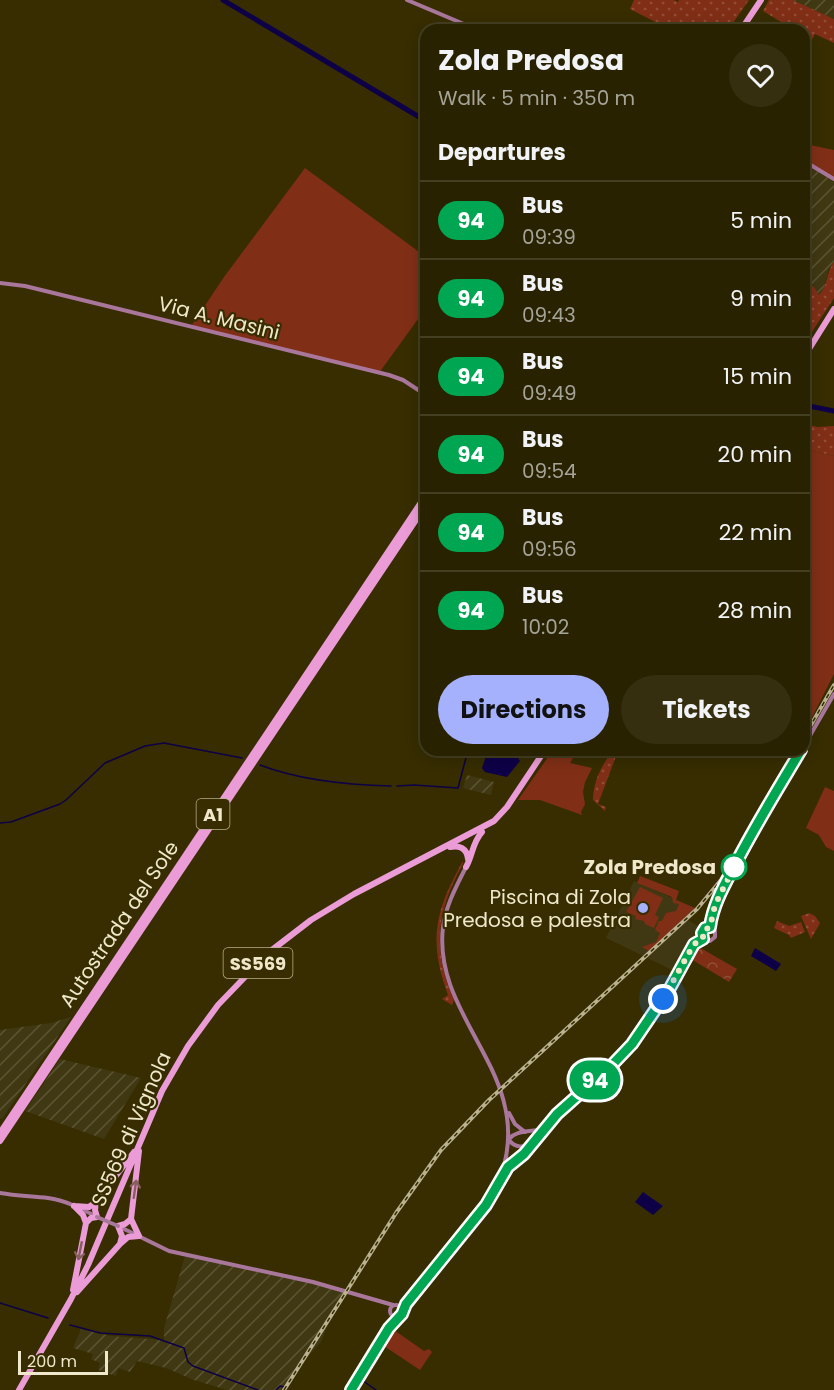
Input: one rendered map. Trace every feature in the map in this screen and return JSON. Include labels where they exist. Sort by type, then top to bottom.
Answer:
[{"type":"highway","points":[[740,24],[757,0]]},
{"type":"highway","points":[[745,24],[762,0]]},
{"type":"highway","points":[[810,348],[834,310]]},
{"type":"highway","name":"Autostrada del Sole","points":[[0,1133],[420,504]]},
{"type":"highway","name":"Autostrada del Sole","points":[[0,1141],[420,515]]},
{"type":"highway","name":"SS569 di Vignola","points":[[19,1390],[71,1299],[104,1230],[162,1091],[188,1046],[218,1005],[247,973],[296,931],[331,907],[486,827],[502,813],[542,756]]},
{"type":"highway","name":"SS569","points":[[466,867],[474,841],[486,827]]},
{"type":"highway","points":[[443,848],[456,846],[464,849],[468,857],[466,867]]},
{"type":"highway","name":"SS569","points":[[96,1202],[140,1145]]},
{"type":"highway","name":"SS569","points":[[131,1218],[140,1145]]},
{"type":"highway","points":[[74,1206],[89,1207],[96,1202]]},
{"type":"highway","points":[[74,1206],[83,1215],[86,1223],[91,1218],[97,1217],[96,1202]]},
{"type":"highway","points":[[120,1245],[122,1236],[118,1227],[126,1224],[131,1218]]},
{"type":"highway","points":[[131,1218],[133,1227],[139,1236]]},
{"type":"highway","name":"SS569","points":[[71,1299],[86,1223]]},
{"type":"highway","name":"SS569","points":[[71,1299],[128,1237],[139,1236]]},
{"type":"main road","points":[[407,0],[464,24]]},
{"type":"main road","points":[[810,165],[834,179]]},
{"type":"main road","name":"Via A. Masini","points":[[0,283],[30,287],[389,375],[403,380],[420,391]]},
{"type":"main road","points":[[810,735],[834,694]]},
{"type":"main road","points":[[703,939],[703,931],[710,927],[714,907],[757,822],[797,756]]},
{"type":"main road","points":[[466,867],[454,889],[446,916],[442,940],[444,963],[456,997],[487,1058],[515,1124],[526,1132]]},
{"type":"main road","points":[[351,1390],[389,1328],[435,1266],[486,1205],[508,1167],[520,1158],[544,1128],[632,1044],[670,988],[694,944],[703,939],[710,941],[715,937],[715,931],[710,927]]},
{"type":"main road","points":[[500,1178],[509,1140],[506,1105]]},
{"type":"main road","points":[[509,1140],[513,1135],[544,1128]]},
{"type":"main road","points":[[509,1140],[512,1144],[521,1147],[533,1142]]},
{"type":"main road","points":[[0,1193],[29,1198],[48,1198],[74,1206],[169,1251],[312,1282],[382,1303],[399,1305],[410,1300]]},
{"type":"main road","points":[[382,1303],[397,1317]]},
{"type":"main road","points":[[389,1328],[393,1305]]},
{"type":"main road","points":[[399,1305],[403,1311]]},
{"type":"shaded area","points":[[793,0],[834,0],[834,19]]},
{"type":"shaded area","points":[[810,165],[834,179],[834,262],[829,268],[823,291],[819,296],[814,287],[810,286]]},
{"type":"shaded area","points":[[486,756],[510,756],[520,761],[507,777],[485,772],[482,768]]},
{"type":"shaded area","points":[[467,775],[494,782],[491,795],[463,788]]},
{"type":"shaded area","points":[[634,881],[695,908],[686,919],[705,930],[680,974],[606,938]]},
{"type":"shaded area","points":[[755,948],[781,964],[776,971],[751,956]]},
{"type":"shaded area","points":[[71,1017],[2,1119],[0,1118],[0,1030],[51,1023]]},
{"type":"shaded area","points":[[60,1059],[141,1078],[104,1139],[25,1111]]},
{"type":"shaded area","points":[[643,1192],[663,1206],[653,1215],[635,1202]]},
{"type":"shaded area","points":[[185,1256],[348,1291],[328,1324],[321,1342],[283,1390],[227,1390],[166,1368],[137,1361],[130,1372],[118,1368],[116,1376],[98,1370],[100,1363],[91,1359],[93,1354],[73,1348],[81,1329],[111,1336],[164,1340],[164,1328]]},
{"type":"green space","points":[[634,0],[674,0],[678,2],[679,0],[749,0],[732,24],[659,24],[630,9]]},
{"type":"green space","points":[[769,0],[793,0],[834,19],[834,43],[815,34],[810,43],[810,24],[781,24],[763,11]]},
{"type":"green space","points":[[810,145],[834,150],[834,179],[810,165]]},
{"type":"green space","points":[[305,168],[420,253],[420,316],[379,373],[192,325],[224,277]]},
{"type":"green space","points":[[834,262],[834,298],[810,335],[810,286],[814,287],[819,295]]},
{"type":"green space","points":[[810,425],[817,427],[834,426],[834,456],[810,450]]},
{"type":"green space","points":[[810,450],[834,456],[834,674],[810,721]]},
{"type":"green space","points":[[549,756],[574,756],[570,763],[592,768],[585,782],[583,792],[585,804],[582,815],[540,800],[518,800]]},
{"type":"green space","points":[[610,756],[616,756],[598,804],[606,807],[605,811],[593,800],[593,793],[599,773]]},
{"type":"green space","points":[[825,787],[834,791],[834,851],[826,847],[819,835],[806,828]]},
{"type":"green space","points":[[463,861],[447,898],[440,931],[442,964],[454,1000],[452,1005],[442,999],[448,995],[438,958],[438,926],[446,895]]},
{"type":"green space","points":[[640,876],[679,891],[676,900],[695,908],[649,951],[642,947],[656,942],[660,933],[655,930],[659,921],[662,921],[666,913],[676,911],[679,904],[673,903],[672,897],[637,883]]},
{"type":"green space","name":"Piscina di Zola Predosa e palestra","points":[[640,887],[663,898],[655,915],[659,917],[654,928],[626,912]]},
{"type":"green space","points":[[809,913],[815,916],[820,923],[811,939],[801,916]]},
{"type":"green space","points":[[777,921],[789,926],[801,922],[805,932],[791,938],[774,928]]},
{"type":"green space","points":[[697,946],[737,969],[729,982],[691,959]]},
{"type":"green space","points":[[394,1330],[424,1351],[429,1349],[432,1352],[420,1370],[384,1346]]},
{"type":"waterway","points":[[223,0],[420,117]]},
{"type":"waterway","points":[[810,406],[834,411]]},
{"type":"waterway","points":[[0,823],[11,822],[60,804],[105,763],[145,746],[164,743],[242,758]]},
{"type":"waterway","points":[[397,786],[458,788],[466,756]]},
{"type":"waterway","points":[[260,765],[324,781],[391,786]]},
{"type":"waterway","points":[[0,1303],[48,1318]]},
{"type":"waterway","points":[[70,1325],[100,1333],[150,1336],[184,1348],[188,1362],[193,1366],[258,1390]]},
{"type":"waterway","points":[[362,1380],[376,1390]]},
{"type":"waterway","points":[[276,1390],[280,1386],[284,1387]]},
{"type":"railway","points":[[810,727],[834,685]]},
{"type":"railway","points":[[284,1390],[396,1213],[441,1150],[489,1100],[697,909],[721,880],[793,756]]},
{"type":"bus line","name":"94","points":[[351,1390],[389,1328],[402,1314],[406,1304],[435,1266],[486,1205],[506,1169],[524,1154],[557,1114],[632,1044],[670,988],[694,944],[703,939],[702,933],[705,928],[710,927],[714,907],[721,892],[757,822],[797,756]]},
{"type":"place","name":"Zola Predosa","points":[[734,867]]},
{"type":"place","name":"Piscina di Zola Predosa e palestra","points":[[643,908]]},
{"type":"route","points":[[663,999],[694,944],[703,939],[703,931],[710,927],[715,905],[734,867]]}]
